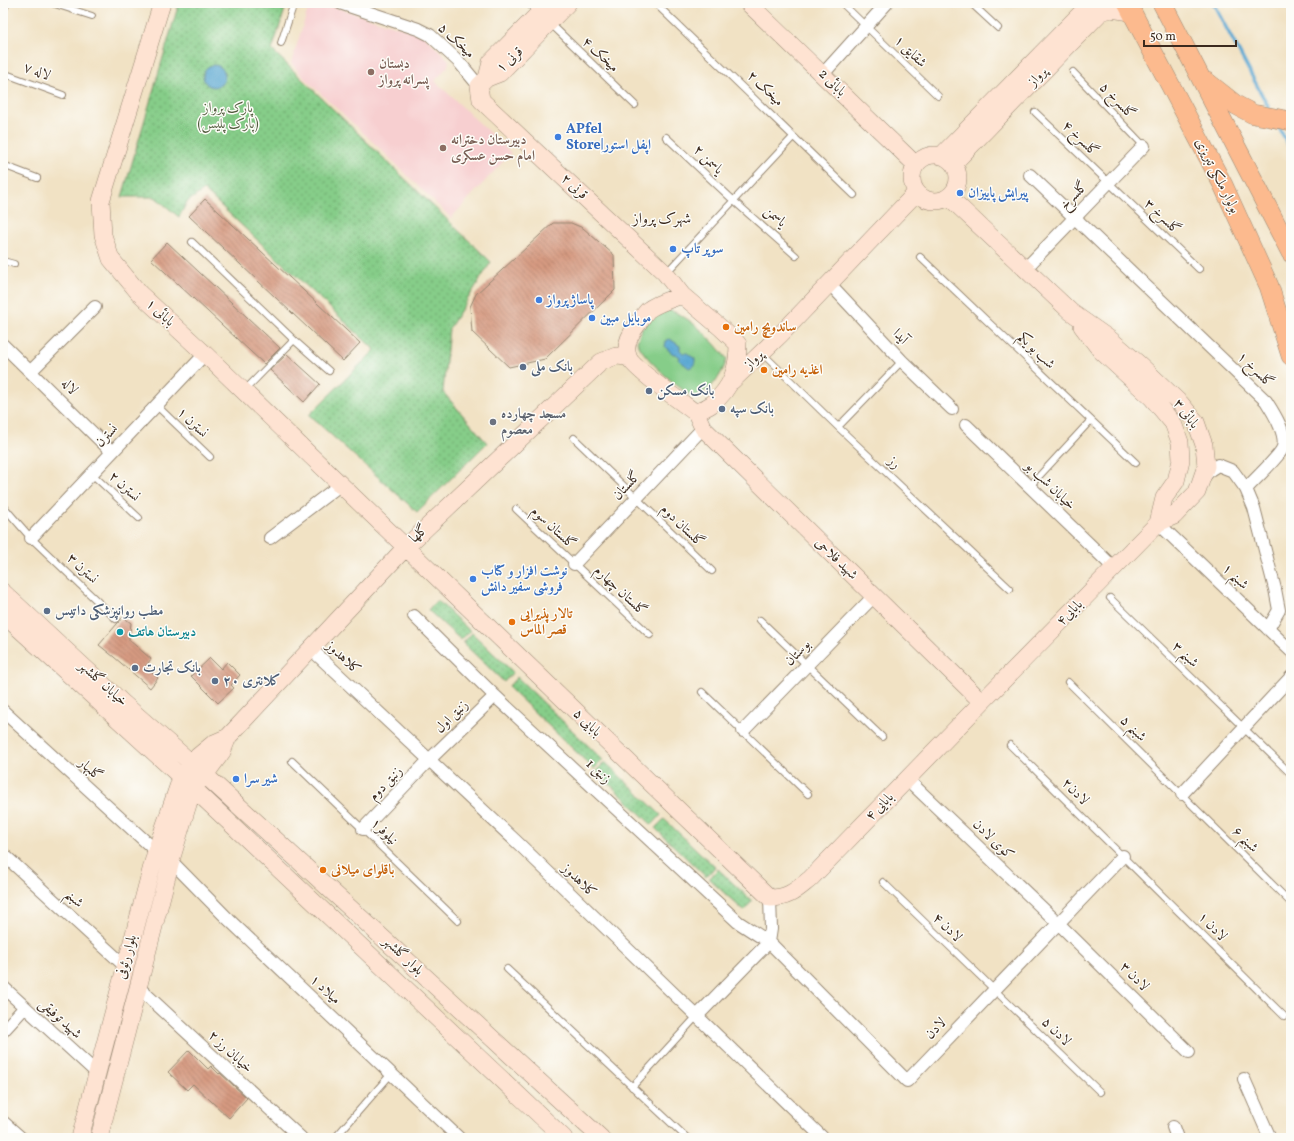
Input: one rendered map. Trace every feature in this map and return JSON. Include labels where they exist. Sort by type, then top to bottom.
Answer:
[{"type":"main road","name":"بابائی ۱","points":[[162,3],[101,201],[103,235],[111,259],[139,293],[205,354],[405,548]]},
{"type":"main road","name":"قرنی ۱","points":[[483,82],[491,62],[541,11],[568,3]]},
{"type":"main road","name":"بابائی 2","points":[[748,3],[916,165]]},
{"type":"main road","name":"پرواز","points":[[947,160],[1091,3]]},
{"type":"main road","points":[[1162,3],[1291,253]]},
{"type":"main road","name":"پرواز","points":[[947,160],[1101,12],[1129,7]]},
{"type":"main road","name":"بولوار ملکی تبریزی","points":[[1129,7],[1223,185],[1269,286],[1291,356]]},
{"type":"main road","points":[[1196,67],[1209,85],[1236,105],[1253,114],[1291,121]]},
{"type":"main road","name":"قرنی ۲","points":[[483,82],[481,100],[665,273],[682,295]]},
{"type":"main road","points":[[934,155],[947,160],[957,170],[957,184],[954,191],[950,197],[936,202],[928,201],[922,198],[912,186],[912,171],[920,160],[927,156],[934,155]]},
{"type":"main road","name":"پرواز","points":[[728,384],[780,335],[916,192]]},
{"type":"main road","name":"بابائی ۳","points":[[950,197],[1071,312],[1101,351],[1152,398],[1173,423],[1180,442],[1181,460],[1176,481],[1164,498],[1158,523]]},
{"type":"main road","points":[[682,295],[738,344],[738,357],[734,376],[723,393],[712,404],[696,413],[678,398],[658,385],[631,362],[628,357],[627,344],[635,328],[648,310],[667,300],[682,295]]},
{"type":"main road","name":"بابائی ۳","points":[[1071,312],[1111,340],[1140,365],[1181,404],[1196,422],[1204,445],[1206,466],[1202,479],[1197,492],[1174,516],[1158,523]]},
{"type":"main road","name":"پرواز","points":[[738,344],[757,346],[780,335]]},
{"type":"main road","name":"گلها","points":[[228,737],[405,548],[601,362],[616,356],[628,357]]},
{"type":"main road","name":"شهید فلاحی","points":[[696,413],[702,428],[982,702]]},
{"type":"main road","name":"بابایی۴","points":[[982,702],[1158,523]]},
{"type":"main road","name":"۵ بابایی","points":[[405,548],[770,898]]},
{"type":"main road","name":"خیابان گلشهر","points":[[3,592],[124,704],[205,775]]},
{"type":"main road","name":"خیابان گلشهر","points":[[3,614],[187,783]]},
{"type":"main road","name":"بابایی ۴","points":[[770,898],[781,898],[794,892],[810,878],[982,702]]},
{"type":"main road","points":[[187,783],[191,762],[214,743],[228,737]]},
{"type":"main road","points":[[187,783],[205,775],[222,752],[228,737]]},
{"type":"main road","name":"بلوار گلشهر","points":[[205,775],[601,1138]]},
{"type":"main road","name":"بلوار رئوفی","points":[[80,1138],[156,851],[187,783]]},
{"type":"main road","name":"بلوار رئوفی","points":[[99,1138],[171,861],[187,783]]},
{"type":"main road","name":"بلوار گلشهر","points":[[187,783],[564,1138]]},
{"type":"street","name":"میخک ۵","points":[[340,3],[418,28],[430,35],[483,82]]},
{"type":"street","points":[[823,74],[887,3]]},
{"type":"street","name":"گلسرخ","points":[[1026,268],[1144,146]]},
{"type":"street","name":"گلسرخ ۱","points":[[1030,175],[1266,401],[1276,417],[1283,435],[1283,448],[1246,489]]},
{"type":"street","name":"آیدا","points":[[829,283],[902,361],[952,409]]},
{"type":"street","points":[[31,371],[95,307]]},
{"type":"street","name":"لاله","points":[[3,345],[112,452]]},
{"type":"street","name":"نسترن","points":[[31,538],[205,354]]},
{"type":"street","name":"خیابان شب بو","points":[[966,425],[1114,568]]},
{"type":"street","name":"گلستان","points":[[574,564],[702,428]]},
{"type":"street","points":[[1202,479],[1210,470],[1218,465],[1233,471],[1246,489],[1254,508],[1275,589],[1278,610],[1268,630]]},
{"type":"street","points":[[270,538],[340,485]]},
{"type":"street","name":"شبنم ۱","points":[[1158,523],[1291,651]]},
{"type":"street","name":"بوستان","points":[[743,732],[874,596]]},
{"type":"street","name":"زنبق 1","points":[[414,616],[495,696],[738,922],[768,942]]},
{"type":"street","name":"کلاهدوز","points":[[311,649],[520,845],[823,1138]]},
{"type":"street","points":[[1182,794],[1291,677]]},
{"type":"street","name":"زنبق اول","points":[[430,760],[495,696]]},
{"type":"street","name":"گلبهار","points":[[3,711],[156,851],[171,861]]},
{"type":"street","name":"زنبق دوم","points":[[363,829],[430,760]]},
{"type":"street","name":"کوی لادن","points":[[907,779],[1058,923]]},
{"type":"street","name":"شبنم","points":[[3,854],[125,966]]},
{"type":"street","name":"لادن","points":[[768,942],[907,1082],[1123,856]]},
{"type":"street","name":"میلاد ۱","points":[[171,861],[226,917],[459,1138]]},
{"type":"street","points":[[697,1016],[768,942],[771,929],[770,898]]},
{"type":"street","name":"لادن ۳","points":[[1058,923],[1189,1052]]},
{"type":"street","name":"شهید توفیقی","points":[[3,987],[97,1073]]},
{"type":"street","name":"خیابان رز ۲","points":[[138,987],[301,1138]]},
{"type":"street","points":[[3,1031],[25,1007]]},
{"type":"street","points":[[1244,1079],[1270,1138]]},
{"type":"street","points":[[3,1122],[21,1138]]},
{"type":"lane","points":[[52,3],[92,16]]},
{"type":"lane","points":[[281,43],[294,3]]},
{"type":"lane","name":"میخک ۲","points":[[655,3],[854,195]]},
{"type":"lane","name":"شقایق ۱","points":[[842,3],[938,96]]},
{"type":"lane","points":[[972,3],[998,28]]},
{"type":"lane","name":"میخک ۴","points":[[541,11],[636,105]]},
{"type":"lane","name":"گلسرخ ۵","points":[[1073,72],[1144,146]]},
{"type":"lane","name":"۷ لاله","points":[[3,73],[63,95]]},
{"type":"lane","name":"گلسرخ ۴","points":[[1035,112],[1108,183]]},
{"type":"lane","name":"یاسمن ۲","points":[[666,137],[734,201]]},
{"type":"lane","points":[[665,273],[793,137]]},
{"type":"lane","points":[[3,166],[37,178]]},
{"type":"lane","name":"گلسرخ ۳","points":[[1108,183],[1199,269]]},
{"type":"lane","name":"یاسمن","points":[[734,201],[796,256]]},
{"type":"lane","points":[[192,242],[294,340],[329,371]]},
{"type":"lane","name":"شب بو یکم","points":[[920,257],[1136,463]]},
{"type":"lane","points":[[3,261],[14,264]]},
{"type":"lane","points":[[243,392],[294,340]]},
{"type":"lane","name":"رز","points":[[762,353],[838,427],[1010,589]]},
{"type":"lane","points":[[838,427],[902,361]]},
{"type":"lane","name":"نسترن ١","points":[[156,405],[210,457]]},
{"type":"lane","points":[[1029,487],[1091,420]]},
{"type":"lane","name":"گلستان دوم","points":[[574,438],[712,571]]},
{"type":"lane","name":"نسترن ٢","points":[[92,474],[139,518]]},
{"type":"lane","name":"نسترن ٣","points":[[3,505],[31,538],[116,619]]},
{"type":"lane","name":"گلستان سوم","points":[[516,509],[574,564]]},
{"type":"lane","name":"گلستان چهارم","points":[[574,564],[650,635]]},
{"type":"lane","name":"شبنم ۳","points":[[1110,598],[1291,774]]},
{"type":"lane","points":[[760,620],[882,737]]},
{"type":"lane","name":"شبنم ۵","points":[[1068,682],[1182,794]]},
{"type":"lane","points":[[702,692],[808,794]]},
{"type":"lane","name":"لادن۲","points":[[1010,745],[1123,856]]},
{"type":"lane","name":"نیلوفر۱","points":[[292,761],[458,921]]},
{"type":"lane","name":"شبنم ۶","points":[[1182,794],[1291,903]]},
{"type":"lane","name":"لادن ۱","points":[[1123,856],[1284,1016]]},
{"type":"lane","name":"لادن ۴","points":[[883,882],[994,990]]},
{"type":"lane","points":[[507,969],[687,1138]]},
{"type":"lane","name":"لادن ۵","points":[[994,990],[1100,1092]]},
{"type":"lane","points":[[632,1087],[697,1016]]},
{"type":"lane","points":[[335,1138],[391,1074]]},
{"type":"shaded area","points":[[310,3],[322,3],[423,35],[449,60],[448,66],[435,81],[511,153],[451,218],[305,79],[291,63]]},
{"type":"green space","name":"پارک پرواز (پارک پلیس)","points":[[179,3],[287,3],[272,50],[491,262],[449,329],[443,392],[487,443],[417,512],[309,415],[375,350],[204,190],[187,202],[179,217],[155,197],[122,197]]},
{"type":"green space","points":[[668,310],[677,313],[693,323],[708,337],[727,359],[722,372],[711,387],[694,397],[662,373],[647,357],[637,342],[642,328],[659,311]]},
{"type":"green space","points":[[437,600],[470,631],[461,640],[428,610]]},
{"type":"green space","points":[[472,633],[513,672],[504,682],[463,643]]},
{"type":"green space","points":[[517,677],[603,760],[594,769],[508,687]]},
{"type":"green space","points":[[605,762],[661,815],[652,825],[596,771]]},
{"type":"green space","points":[[664,819],[715,867],[706,877],[655,828]]},
{"type":"green space","points":[[718,869],[752,901],[744,911],[709,879]]},
{"type":"water","points":[[214,65],[222,68],[225,76],[222,84],[214,87],[206,84],[203,76],[206,68]]},
{"type":"water","points":[[670,339],[680,346],[680,350],[683,353],[687,353],[695,359],[693,366],[689,368],[679,360],[680,357],[673,354],[665,347],[666,340]]},
{"type":"building","points":[[205,199],[360,343],[343,361],[189,216]]},
{"type":"building","name":"پاساژ پرواز","points":[[553,223],[571,223],[583,228],[614,255],[615,290],[545,359],[509,367],[472,332],[470,307],[476,294]]},
{"type":"building","points":[[167,242],[280,348],[264,364],[151,259]]},
{"type":"building","points":[[287,354],[320,384],[304,402],[270,370]]},
{"type":"building","points":[[123,617],[131,623],[129,640],[151,659],[145,667],[158,678],[150,688],[99,645]]},
{"type":"building","name":"کلانتری ۲۰","points":[[210,658],[221,669],[227,662],[240,675],[231,685],[234,688],[218,703],[191,676]]},
{"type":"building","points":[[189,1050],[208,1069],[211,1066],[247,1098],[229,1118],[193,1084],[187,1090],[168,1072]]},
{"type":"waterway","points":[[1213,3],[1270,110]]},
{"type":"waterway","points":[[1278,126],[1291,150]]},
{"type":"place","name":"دبستان پسرانه پرواز","points":[[371,72]]},
{"type":"place","name":"APfel Store|اپفل استور","points":[[558,137]]},
{"type":"place","name":"دبیرستان دخترانه امام حسن عسکری","points":[[443,148]]},
{"type":"place","name":"پیرایش پاییزان","points":[[960,193]]},
{"type":"place","name":"سوپر تاپ","points":[[673,249]]},
{"type":"place","name":"پاساژ پرواز","points":[[539,300]]},
{"type":"place","name":"موبایل مبین","points":[[592,318]]},
{"type":"place","name":"ساندویچ رامین","points":[[726,327]]},
{"type":"place","name":"بانک ملی","points":[[523,367]]},
{"type":"place","name":"اغذیه رامین","points":[[764,370]]},
{"type":"place","name":"بانک مسکن","points":[[649,391]]},
{"type":"place","name":"بانک سپه","points":[[722,409]]},
{"type":"place","name":"مسجد چهارده معصوم","points":[[493,422]]},
{"type":"place","name":"نوشت افزار و کتاب فروشی سفیر دانش","points":[[473,579]]},
{"type":"place","name":"مطب روانپزشکی داتیس","points":[[47,611]]},
{"type":"place","name":"تالار پذیرایی قصر الماس","points":[[512,622]]},
{"type":"place","name":"دبیرستان هاتف","points":[[120,632]]},
{"type":"place","name":"بانک تجارت","points":[[135,668]]},
{"type":"place","name":"کلانتری ۲۰","points":[[215,681]]},
{"type":"place","name":"شیر سرا","points":[[236,779]]},
{"type":"place","name":"باقلوای میلانی","points":[[323,870]]},
{"type":"district","name":"شهرک پرواز","points":[[662,219]]}]
